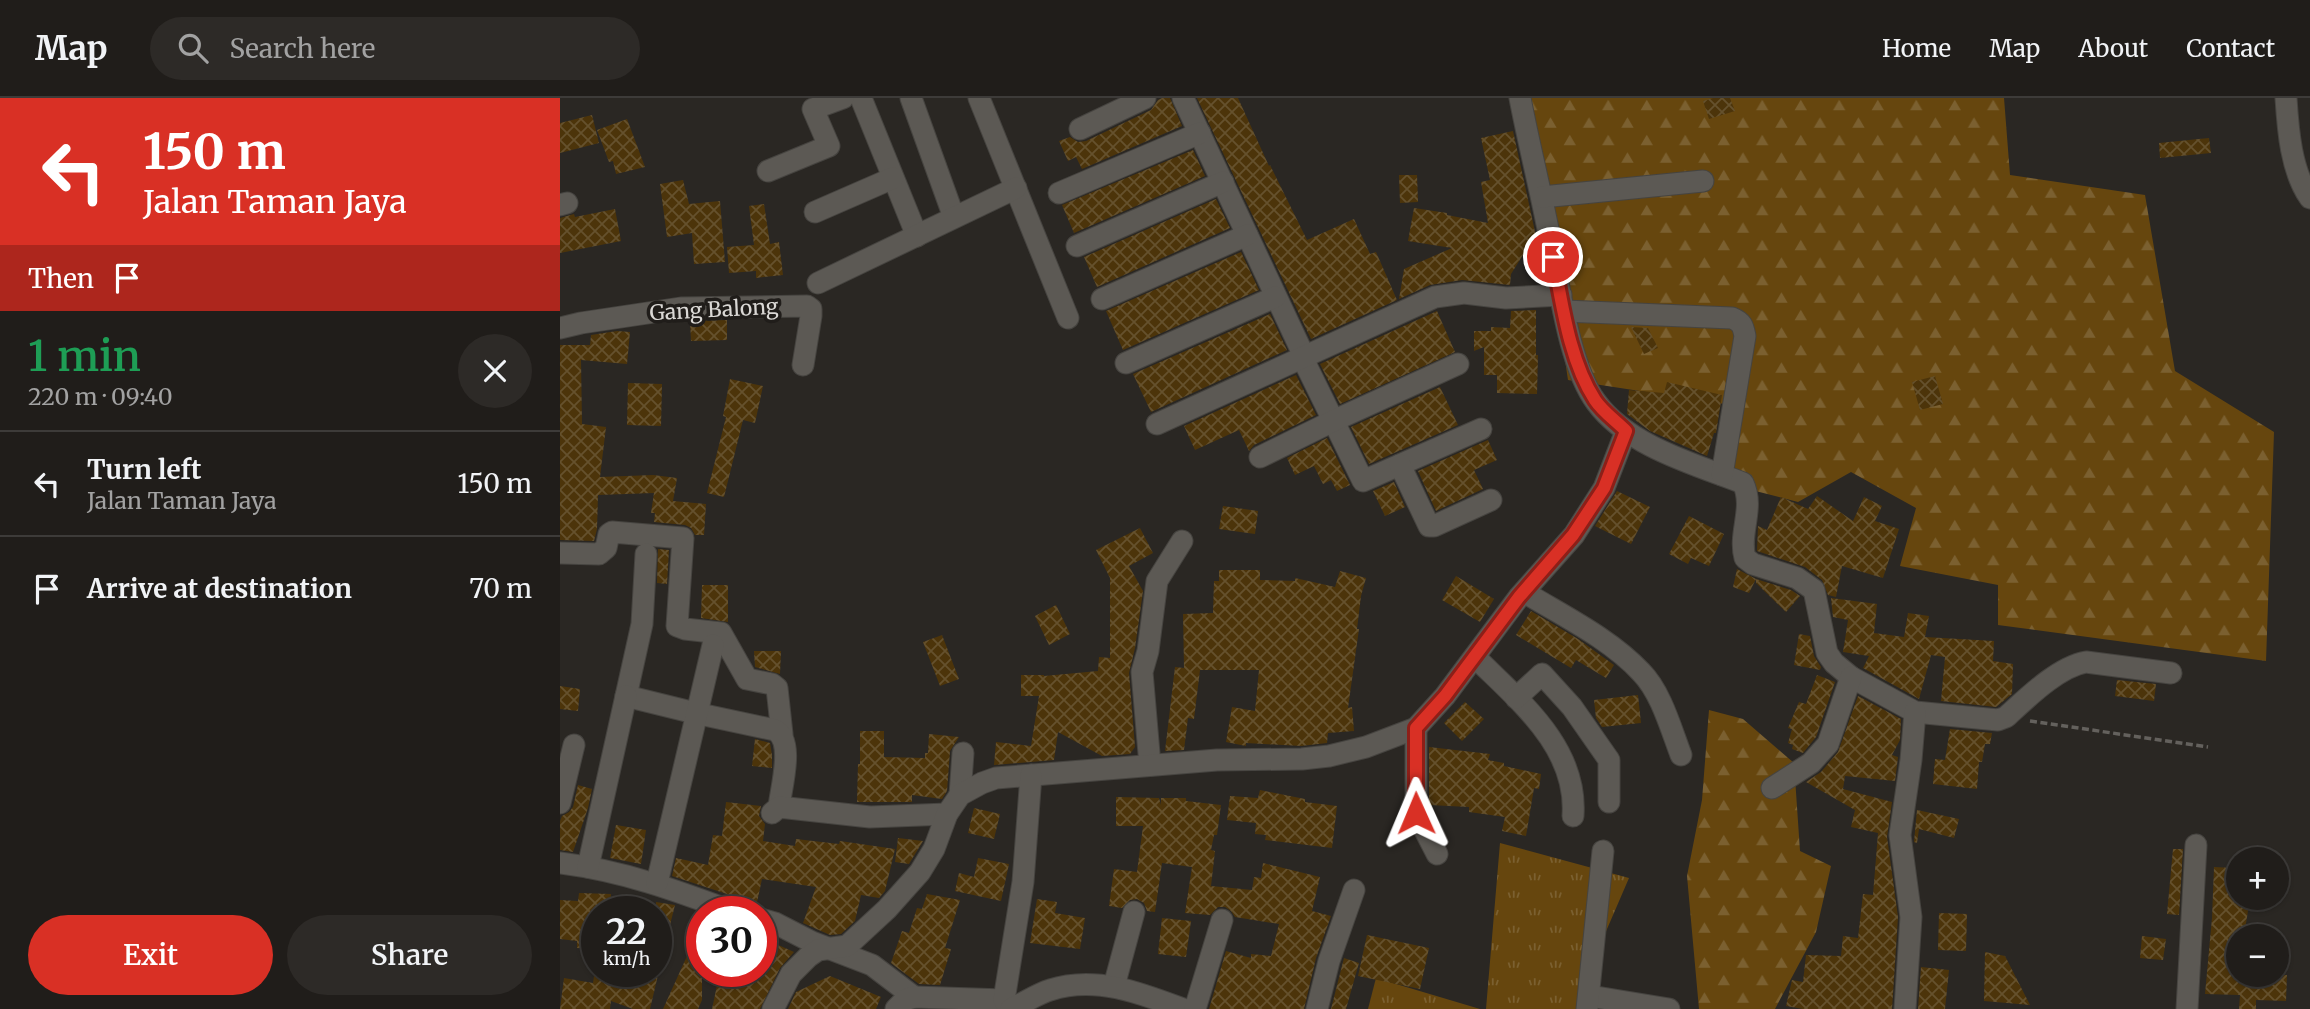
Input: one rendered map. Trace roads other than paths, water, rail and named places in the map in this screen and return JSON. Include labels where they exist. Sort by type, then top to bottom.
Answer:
[{"type":"street","points":[[768,171],[829,146],[813,109],[844,98]]},
{"type":"street","points":[[860,98],[918,236]]},
{"type":"street","points":[[911,98],[951,209]]},
{"type":"street","points":[[979,98],[1068,318]]},
{"type":"street","points":[[1080,129],[1145,98]]},
{"type":"street","points":[[1183,98],[1363,481],[1481,429]]},
{"type":"street","points":[[1520,98],[1562,303],[1580,375],[1596,403],[1626,431],[1677,458],[1743,482],[1749,495],[1743,546],[1745,558],[1753,564],[1797,578],[1814,590],[1827,653],[1834,663],[1851,677],[1915,712],[1998,720],[2006,717],[2059,673],[2077,663],[2171,673]]},
{"type":"street","points":[[2286,98],[2295,166],[2302,187],[2310,198]]},
{"type":"street","points":[[1059,193],[1200,133]]},
{"type":"street","points":[[815,212],[894,178]]},
{"type":"street","points":[[1542,197],[1703,181]]},
{"type":"street","points":[[1077,246],[1223,182]]},
{"type":"street","points":[[818,283],[1016,188]]},
{"type":"street","points":[[1102,299],[1247,235]]},
{"type":"street","points":[[1157,424],[1435,297],[1464,293],[1732,318],[1739,321],[1743,325],[1745,336],[1722,474]]},
{"type":"street","points":[[1126,363],[1275,297]]},
{"type":"street","name":"Gang Balong","points":[[560,328],[681,308],[807,306],[811,309],[811,316],[803,365]]},
{"type":"street","points":[[1260,457],[1458,364]]},
{"type":"street","points":[[773,1009],[791,974],[808,957],[818,950],[847,946],[887,909],[920,872],[934,849],[947,814],[960,795],[982,783],[996,778],[1083,773],[1150,765],[1329,756],[1366,747],[1416,728],[1445,696],[1524,592],[1573,535],[1604,488],[1626,431]]},
{"type":"street","points":[[1400,465],[1429,526],[1491,500]]},
{"type":"street","points":[[560,553],[599,554],[606,548],[609,534],[612,532],[683,538],[677,626],[721,633],[747,679],[772,684],[777,688],[786,751],[775,811],[870,817],[947,814]]},
{"type":"street","points":[[1150,765],[1142,672],[1148,651],[1157,581],[1182,541]]},
{"type":"street","points":[[588,867],[642,624],[646,554]]},
{"type":"street","points":[[1524,592],[1609,645],[1643,673],[1664,710],[1681,755]]},
{"type":"street","points":[[657,883],[713,645]]},
{"type":"street","points":[[1475,657],[1544,726],[1566,766],[1574,802],[1573,816]]},
{"type":"street","points":[[1516,698],[1542,674],[1572,706],[1609,760],[1609,802]]},
{"type":"street","points":[[1772,788],[1811,763],[1828,744],[1851,677]]},
{"type":"street","points":[[626,696],[775,730],[782,734]]},
{"type":"street","points":[[1905,1009],[1911,917],[1900,835],[1915,712]]},
{"type":"street","points":[[1416,728],[1416,813],[1437,855]]},
{"type":"street","points":[[560,803],[574,745]]},
{"type":"street","points":[[960,795],[963,753]]},
{"type":"street","points":[[1008,1006],[1023,882],[1031,775]]},
{"type":"street","points":[[2187,1009],[2196,845]]},
{"type":"street","points":[[1603,851],[1588,1002],[1669,1009]]},
{"type":"street","points":[[560,863],[657,883],[692,896]]},
{"type":"street","points":[[1317,1009],[1329,961],[1354,890]]},
{"type":"street","points":[[1114,986],[1134,912]]},
{"type":"street","points":[[1195,1009],[1222,920]]},
{"type":"street","points":[[777,924],[812,942],[872,965],[905,1003],[1008,1006],[1049,990],[1080,983],[1114,986],[1183,1009]]}]
